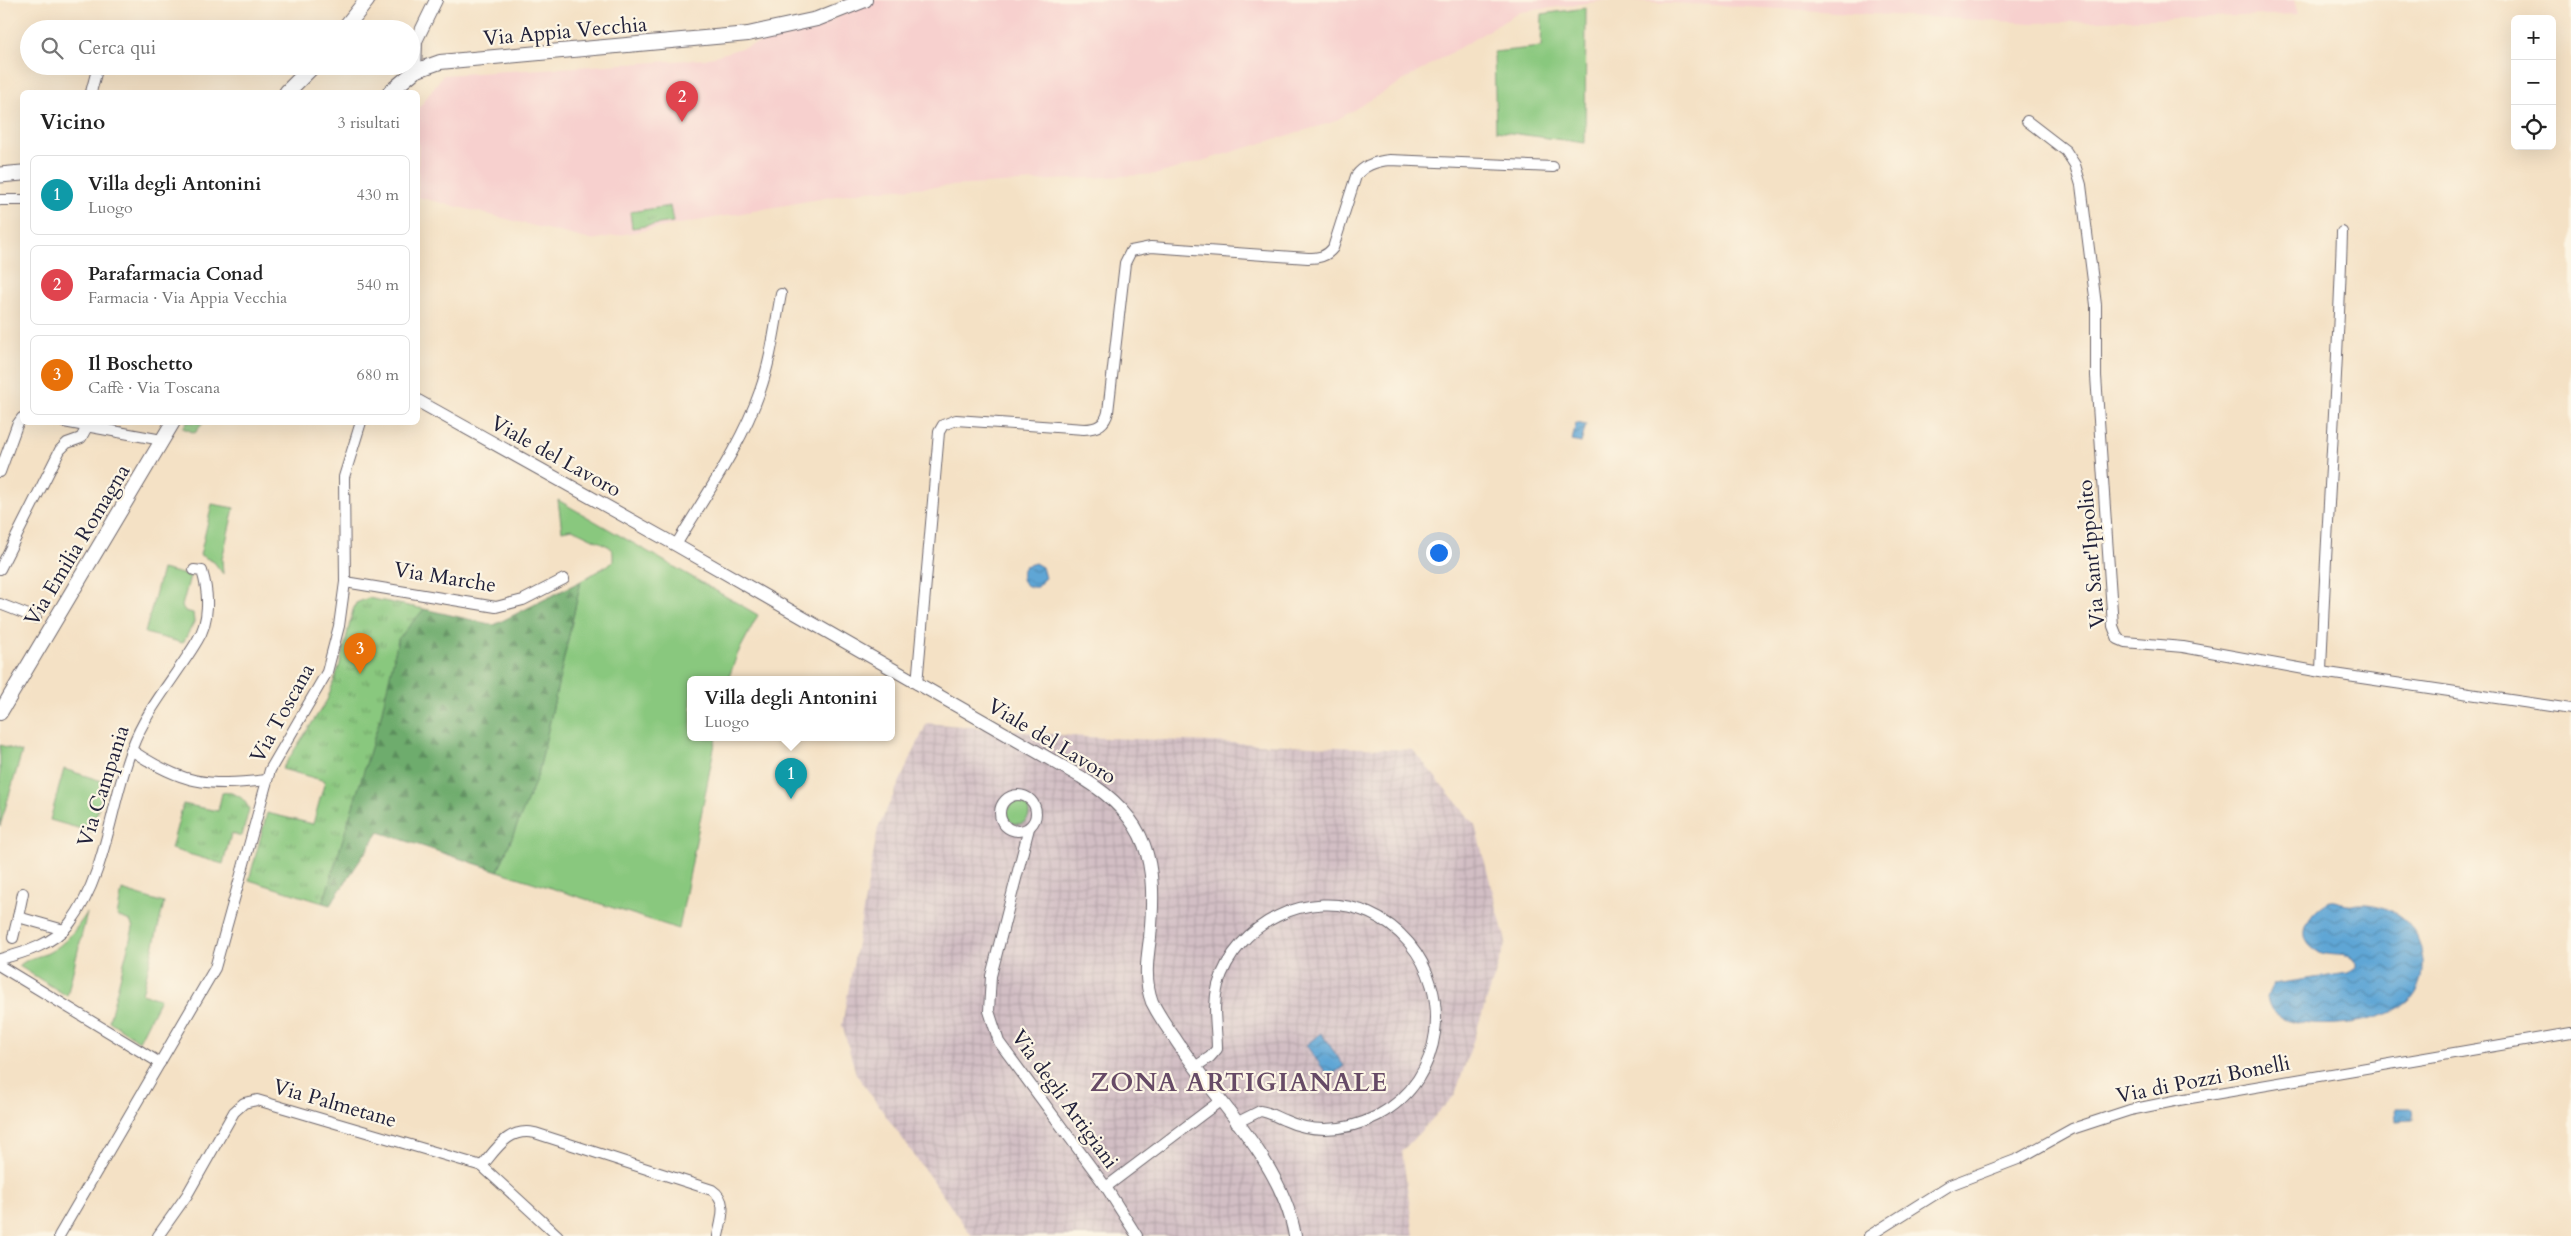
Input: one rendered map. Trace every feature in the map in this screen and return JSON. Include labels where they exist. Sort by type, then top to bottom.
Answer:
[{"type":"main road","points":[[351,20],[367,0]]},
{"type":"main road","name":"Via Appia Vecchia","points":[[420,70],[447,61],[748,34],[817,18],[865,0]]},
{"type":"main road","points":[[289,90],[305,75]]},
{"type":"main road","points":[[392,90],[411,75]]},
{"type":"main road","points":[[0,176],[20,173]]},
{"type":"main road","name":"Via Emilia Romagna","points":[[0,713],[171,425]]},
{"type":"street","points":[[420,33],[436,0]]},
{"type":"street","points":[[92,90],[96,75]]},
{"type":"street","name":"Via Sant'Ippolito","points":[[2027,121],[2066,151],[2075,165],[2081,184],[2095,299],[2096,376],[2112,626],[2115,635],[2125,642],[2183,647],[2321,672],[2571,709]]},
{"type":"street","points":[[917,684],[939,432],[943,425],[956,420],[1084,429],[1095,428],[1103,424],[1108,412],[1125,263],[1132,251],[1151,246],[1308,258],[1321,257],[1328,254],[1333,248],[1356,176],[1374,163],[1390,160],[1553,167]]},
{"type":"street","points":[[0,200],[20,200]]},
{"type":"street","points":[[2321,672],[2327,520],[2338,370],[2342,232]]},
{"type":"street","points":[[676,545],[742,433],[756,402],[766,373],[781,294]]},
{"type":"street","name":"Viale del Lavoro","points":[[420,402],[676,545],[1086,780],[1113,801],[1132,822],[1145,844],[1152,874],[1153,904],[1147,969],[1149,992],[1157,1011],[1276,1180],[1287,1206],[1295,1236]]},
{"type":"street","points":[[0,472],[20,421]]},
{"type":"street","points":[[78,425],[162,440]]},
{"type":"street","name":"Via Toscana","points":[[59,1236],[215,968],[266,780],[274,761],[328,672],[339,626],[345,582],[344,478],[360,425]]},
{"type":"street","points":[[0,568],[60,450],[67,443],[82,438],[87,427]]},
{"type":"street","name":"Via Campania","points":[[0,959],[44,944],[64,930],[81,904],[95,872],[131,750],[149,711],[199,640],[207,608],[207,588],[202,571],[194,570]]},
{"type":"street","name":"Via Marche","points":[[345,582],[496,607],[523,600],[564,580]]},
{"type":"street","points":[[0,604],[36,618]]},
{"type":"street","points":[[131,750],[163,771],[189,780],[217,783],[266,780]]},
{"type":"street","name":"Via degli Artigiani","points":[[1029,828],[991,976],[989,1000],[992,1024],[1004,1050],[1106,1187],[1137,1236]]},
{"type":"street","points":[[13,938],[24,893]]},
{"type":"street","points":[[1195,1067],[1210,1057],[1216,1049],[1214,1005],[1218,985],[1227,964],[1246,937],[1271,919],[1294,909],[1312,905],[1350,908],[1369,913],[1390,926],[1415,951],[1432,987],[1436,1024],[1434,1044],[1425,1068],[1415,1084],[1401,1099],[1369,1120],[1335,1128],[1306,1127],[1260,1111],[1236,1123]]},
{"type":"street","points":[[18,917],[64,930]]},
{"type":"street","points":[[0,966],[160,1063]]},
{"type":"street","name":"Via di Pozzi Bonelli","points":[[1869,1236],[1960,1180],[2018,1159],[2072,1129],[2125,1112],[2179,1100],[2571,1033]]},
{"type":"street","name":"Via Palmetane","points":[[158,1236],[188,1195],[234,1112],[250,1100],[259,1100],[482,1166],[558,1236]]},
{"type":"street","name":"Via degli Artigiani","points":[[1106,1187],[1220,1101]]},
{"type":"street","points":[[482,1166],[506,1138],[520,1132],[535,1133],[715,1192],[721,1200],[723,1210],[718,1236]]},
{"type":"shaded area","points":[[873,0],[1608,0],[1520,12],[1333,122],[1158,174],[864,191],[591,240],[420,197],[420,106],[443,75],[705,59],[825,23]]},
{"type":"shaded area","points":[[1618,0],[2294,0],[2298,14],[2034,23]]},
{"type":"shaded area","name":"ZONA ARTIGIANALE","points":[[927,723],[1084,737],[1413,750],[1475,825],[1506,942],[1455,1095],[1402,1151],[1414,1236],[972,1236],[856,1074],[842,1025],[878,828]]},
{"type":"green space","points":[[1586,8],[1585,143],[1496,131],[1494,52],[1541,47],[1542,14]]},
{"type":"green space","points":[[670,206],[673,222],[632,228],[630,212]]},
{"type":"green space","points":[[185,425],[201,425],[195,433],[183,428]]},
{"type":"green space","points":[[558,500],[758,615],[737,655],[729,676],[687,676],[687,741],[715,741],[679,929],[498,871],[538,774],[581,581],[613,562],[613,553],[610,547],[572,529],[562,531]]},
{"type":"green space","points":[[212,504],[234,508],[222,559],[223,574],[214,562],[200,555]]},
{"type":"green space","points":[[162,569],[190,576],[182,606],[185,611],[193,613],[194,622],[183,643],[145,633]]},
{"type":"green space","points":[[581,581],[538,775],[498,871],[379,832],[330,905],[323,903],[381,715],[398,639],[424,609],[494,625]]},
{"type":"green space","points":[[368,598],[424,609],[398,639],[381,715],[323,903],[249,880],[267,813],[313,824],[325,781],[282,769],[327,700],[340,664],[353,610],[356,603]]},
{"type":"green space","points":[[0,745],[22,752],[0,826]]},
{"type":"green space","points":[[64,769],[105,782],[92,832],[50,820]]},
{"type":"green space","points":[[228,792],[241,797],[249,809],[242,836],[231,834],[223,864],[171,849],[183,804],[218,811],[222,793]]},
{"type":"green space","points":[[1018,802],[1026,805],[1029,813],[1026,821],[1018,824],[1010,821],[1007,813],[1010,805]]},
{"type":"green space","points":[[122,890],[164,903],[142,994],[160,999],[139,1041],[109,1021],[133,928],[130,921],[117,916]]},
{"type":"green space","points":[[87,913],[67,996],[19,966],[29,959],[48,953],[60,945],[75,930]]},
{"type":"water","points":[[1576,423],[1586,425],[1581,443],[1572,441]]},
{"type":"water","points":[[1035,563],[1042,567],[1045,578],[1037,587],[1032,587],[1025,584],[1022,574],[1025,566]]},
{"type":"water","points":[[2330,901],[2349,905],[2366,904],[2387,909],[2400,916],[2415,934],[2422,956],[2422,978],[2413,998],[2398,1010],[2363,1021],[2322,1025],[2287,1019],[2272,1010],[2267,996],[2273,984],[2348,973],[2357,967],[2357,962],[2353,958],[2324,954],[2315,950],[2308,944],[2305,937],[2305,930],[2312,916]]},
{"type":"water","points":[[1321,1033],[1344,1066],[1329,1077],[1306,1045]]},
{"type":"water","points":[[2395,1109],[2412,1109],[2413,1120],[2396,1121]]},
{"type":"place","name":"Parafarmacia Conad","points":[[682,122]]},
{"type":"place","name":"Il Boschetto","points":[[360,674]]},
{"type":"place","name":"Villa degli Antonini","points":[[791,799]]},
{"type":"district","name":"ZONA ARTIGIANALE","points":[[1239,1082]]}]
